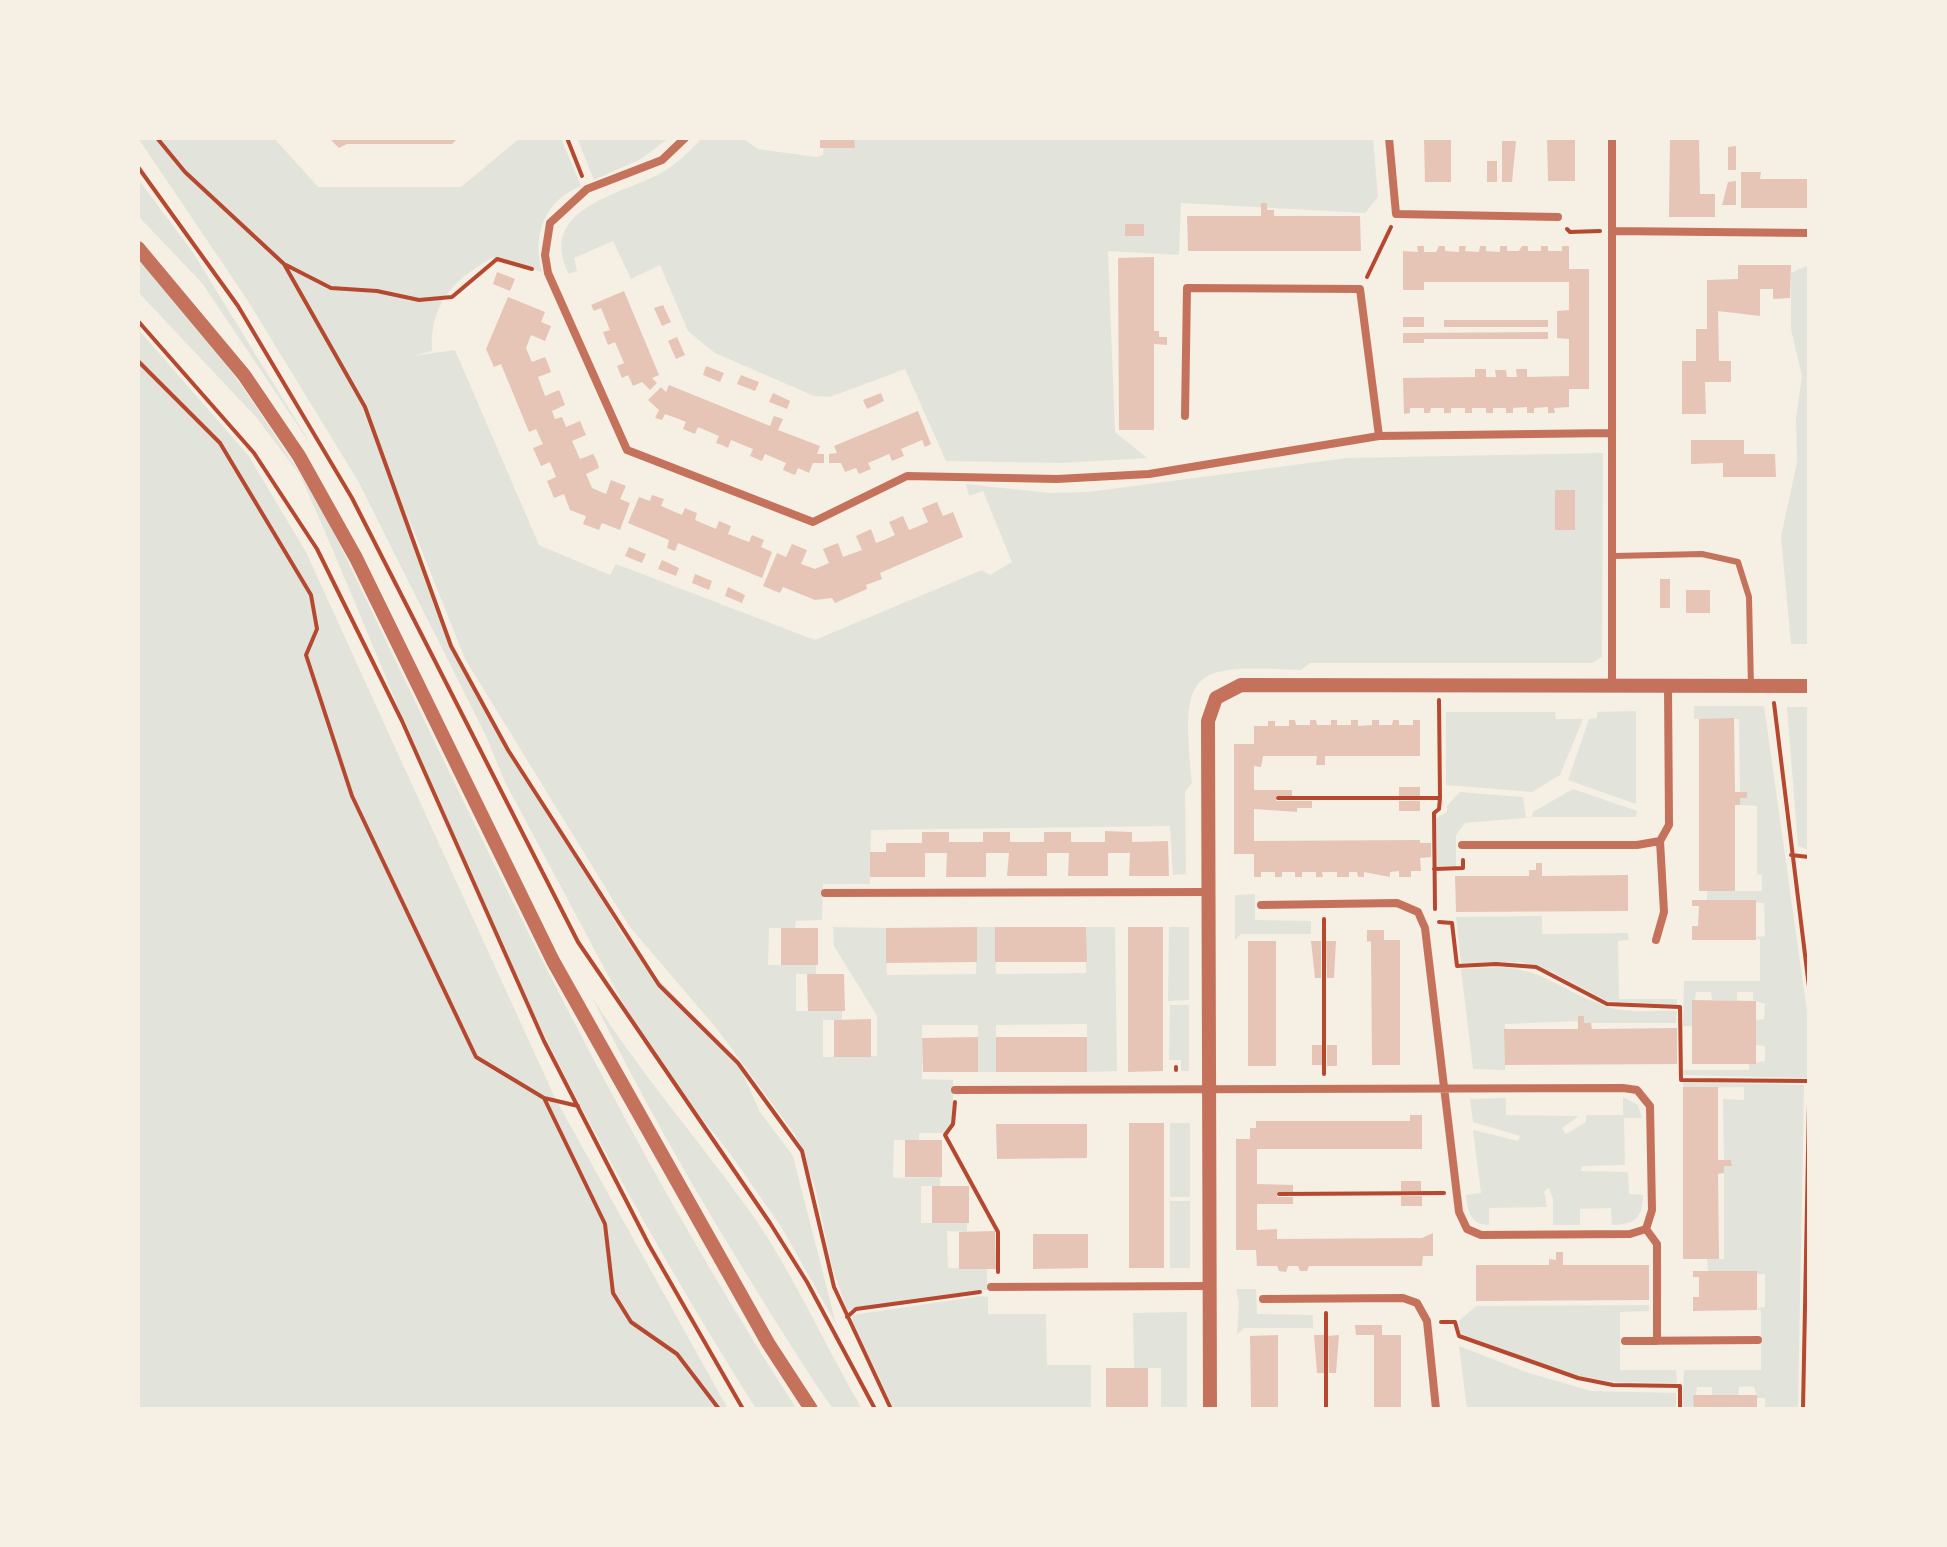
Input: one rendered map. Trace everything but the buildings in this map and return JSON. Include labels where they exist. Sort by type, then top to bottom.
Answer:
[{"type":"street","points":[[685,138],[662,160],[587,189],[550,223],[545,255],[548,273],[627,450],[813,522],[907,476],[1057,479],[1149,474],[1379,436],[1610,433]]},
{"type":"street","points":[[1389,138],[1396,214],[1558,217]]},
{"type":"street","points":[[1612,138],[1612,688]]},
{"type":"street","points":[[1612,231],[1809,233]]},
{"type":"street","points":[[138,248],[244,375],[299,456],[356,558],[582,1015],[760,1329],[811,1409]]},
{"type":"street","points":[[1185,416],[1187,288],[1360,289],[1379,436]]},
{"type":"street","points":[[1210,1409],[1208,721],[1212,705],[1222,693],[1241,685],[1809,686]]},
{"type":"street","points":[[1656,940],[1664,912],[1660,841],[1669,825],[1668,688]]},
{"type":"street","points":[[1462,845],[1637,845],[1660,841]]},
{"type":"street","points":[[825,893],[1208,892]]},
{"type":"street","points":[[1261,905],[1397,903],[1418,912],[1425,928],[1459,1212],[1467,1229],[1481,1235],[1630,1234],[1646,1229]]},
{"type":"street","points":[[955,1090],[1637,1090],[1650,1106],[1652,1210],[1646,1229]]},
{"type":"street","points":[[1646,1229],[1657,1244],[1657,1341]]},
{"type":"street","points":[[990,1289],[1209,1286]]},
{"type":"street","points":[[1263,1299],[1410,1300],[1424,1311],[1427,1321],[1436,1409]]},
{"type":"street","points":[[1625,1341],[1758,1340]]},
{"type":"lane","points":[[1614,556],[1702,554],[1738,562],[1749,597],[1751,687]]},
{"type":"path","points":[[157,138],[185,172],[284,264],[331,288],[377,291],[419,300],[452,297],[497,259],[548,273]]},
{"type":"path","points":[[567,138],[587,189]]},
{"type":"path","points":[[138,167],[238,306],[352,498],[578,942],[770,1223],[807,1282],[875,1409]]},
{"type":"path","points":[[1360,289],[1384,248],[1396,214]]},
{"type":"path","points":[[1558,217],[1570,232],[1612,231]]},
{"type":"path","points":[[284,264],[365,407],[451,646],[508,750],[659,985],[738,1063],[802,1151],[834,1287],[891,1409]]},
{"type":"path","points":[[138,321],[254,453],[317,549],[402,721],[544,1041],[649,1245],[743,1409]]},
{"type":"path","points":[[138,361],[220,443],[311,595],[317,629],[306,655],[352,796],[476,1057],[544,1098],[578,1106]]},
{"type":"path","points":[[1438,686],[1440,798],[1439,809],[1434,813],[1436,922],[1452,923],[1457,966],[1496,964],[1536,967],[1607,1004],[1680,1007],[1681,1080],[1809,1081]]},
{"type":"path","points":[[1775,687],[1774,706],[1809,987]]},
{"type":"path","points":[[1278,798],[1440,798]]},
{"type":"path","points":[[1791,855],[1809,857]]},
{"type":"path","points":[[1434,869],[1456,869]]},
{"type":"path","points":[[1324,904],[1324,1089]]},
{"type":"path","points":[[1802,944],[1809,944]]},
{"type":"path","points":[[847,1317],[856,1309],[990,1289],[991,1273],[998,1273],[998,1232],[945,1135],[953,1124],[955,1090]]},
{"type":"path","points":[[544,1098],[605,1224],[613,1293],[631,1322],[677,1354],[719,1409]]},
{"type":"path","points":[[1803,1409],[1809,1103]]},
{"type":"path","points":[[1279,1194],[1457,1193]]},
{"type":"path","points":[[1326,1299],[1326,1409]]},
{"type":"path","points":[[1427,1321],[1455,1322],[1459,1336],[1578,1378],[1613,1385],[1680,1386],[1680,1409]]},
{"type":"shaded area","points":[[138,138],[274,138],[318,187],[461,187],[520,138],[561,138],[581,186],[558,201],[544,221],[539,245],[542,272],[492,258],[478,266],[455,285],[439,307],[432,335],[432,351],[413,356],[455,350],[539,545],[610,575],[616,564],[815,640],[982,570],[990,575],[1012,562],[983,491],[969,496],[966,484],[1050,493],[1088,492],[1347,458],[1603,453],[1602,657],[1592,663],[1310,663],[1301,670],[1263,668],[1214,673],[1200,682],[1192,696],[1188,717],[1192,783],[1185,792],[1186,874],[1173,875],[1170,826],[871,830],[870,884],[823,884],[822,920],[796,921],[795,928],[769,928],[768,965],[816,965],[816,974],[796,974],[796,1011],[842,1011],[842,1020],[823,1020],[823,1057],[877,1056],[877,1016],[834,946],[833,927],[886,928],[887,975],[976,974],[977,927],[995,927],[996,974],[1086,973],[1086,927],[1115,927],[1117,1071],[1087,1072],[1087,1024],[996,1025],[996,1072],[978,1072],[978,1025],[922,1025],[922,1079],[953,1080],[953,1122],[944,1133],[919,1133],[919,1140],[894,1140],[893,1178],[940,1177],[940,1186],[921,1186],[921,1223],[967,1223],[967,1232],[947,1231],[948,1268],[987,1269],[987,1290],[847,1310],[832,1267],[815,1187],[796,1136],[717,1029],[629,926],[465,659],[406,511],[443,629],[496,732],[569,840],[621,933],[644,964],[738,1063],[760,1112],[793,1156],[836,1324],[782,1228],[731,1155],[648,1050],[505,782],[486,736],[358,481],[248,301]]},
{"type":"shaded area","points":[[577,138],[669,138],[641,159],[594,180]]},
{"type":"shaded area","points":[[702,138],[742,138],[758,149],[816,157],[823,155],[824,138],[1373,138],[1378,197],[1365,213],[1181,203],[1179,255],[1108,251],[1115,432],[1147,458],[1062,463],[946,461],[905,369],[830,397],[814,396],[715,353],[688,331],[660,265],[631,279],[613,241],[574,258],[577,271],[569,274],[562,252],[564,234],[573,219],[605,198],[665,170]]},
{"type":"shaded area","points":[[138,179],[192,251],[315,451],[202,283],[138,216]]},
{"type":"shaded area","points":[[138,259],[215,349],[283,447],[325,514],[490,856],[606,1082],[666,1193],[797,1409],[756,1409],[648,1228],[580,1104],[487,915],[300,475],[256,417],[138,292]]},
{"type":"shaded area","points":[[1809,265],[1809,644],[1791,644],[1781,537],[1797,462],[1796,418],[1802,376],[1791,329],[1791,273]]},
{"type":"shaded area","points":[[138,329],[248,455],[306,552],[555,1098],[728,1409],[138,1409]]},
{"type":"shaded area","points":[[1694,706],[1764,706],[1809,1026],[1809,1078],[1683,1075],[1683,1070],[1749,1070],[1749,1064],[1765,1061],[1765,1046],[1756,1045],[1756,1020],[1764,1019],[1765,1004],[1753,1000],[1753,992],[1737,992],[1737,1001],[1712,1000],[1711,992],[1696,992],[1692,1026],[1683,1026],[1684,981],[1760,981],[1760,940],[1756,937],[1765,936],[1764,903],[1707,900],[1707,891],[1762,891],[1762,875],[1757,874],[1757,806],[1740,805],[1740,798],[1747,798],[1747,792],[1740,792],[1739,719],[1694,719]]},
{"type":"shaded area","points":[[1787,707],[1809,707],[1809,850],[1798,846]]},
{"type":"shaded area","points":[[1636,711],[1636,804],[1568,780],[1589,719],[1597,718],[1597,712]]},
{"type":"shaded area","points":[[1446,712],[1555,712],[1556,719],[1583,719],[1560,775],[1532,792],[1446,785]]},
{"type":"shaded area","points":[[1573,789],[1637,811],[1636,817],[1532,817],[1533,812]]},
{"type":"shaded area","points":[[1460,792],[1523,797],[1526,818],[1465,823],[1456,835],[1456,866],[1437,866],[1436,818],[1447,812],[1447,806]]},
{"type":"shaded area","points":[[1255,894],[1255,920],[1311,921],[1311,934],[1241,934],[1235,940],[1235,895]]},
{"type":"shaded area","points":[[1542,916],[1542,934],[1628,933],[1629,940],[1618,941],[1619,999],[1677,999],[1677,1005],[1607,1001],[1552,972],[1520,962],[1461,963],[1456,917]]},
{"type":"shaded area","points":[[1169,927],[1189,927],[1189,1000],[1168,1001]]},
{"type":"shaded area","points":[[1499,967],[1530,972],[1612,1008],[1677,1011],[1676,1023],[1584,1023],[1584,1016],[1578,1016],[1578,1021],[1505,1024],[1505,1070],[1473,1069],[1461,969]]},
{"type":"shaded area","points":[[592,997],[630,1053],[767,1236],[862,1409],[833,1409],[815,1383],[698,1193],[643,1097]]},
{"type":"shaded area","points":[[1170,1005],[1189,1005],[1189,1071],[1181,1071],[1181,1060],[1169,1060]]},
{"type":"shaded area","points":[[1683,1082],[1804,1085],[1798,1409],[1765,1409],[1765,1398],[1757,1398],[1754,1386],[1739,1387],[1738,1395],[1712,1395],[1712,1387],[1697,1387],[1694,1409],[1682,1409],[1684,1370],[1761,1370],[1761,1311],[1757,1308],[1765,1307],[1765,1274],[1757,1274],[1756,1271],[1708,1271],[1707,1259],[1724,1259],[1724,1166],[1732,1166],[1731,1160],[1724,1160],[1723,1099],[1744,1100],[1744,1087],[1683,1088]]},
{"type":"shaded area","points":[[1623,1097],[1638,1105],[1642,1118],[1624,1118],[1625,1165],[1582,1166],[1581,1171],[1628,1172],[1629,1194],[1643,1195],[1636,1219],[1626,1224],[1612,1225],[1611,1208],[1580,1209],[1580,1225],[1553,1225],[1553,1199],[1549,1188],[1544,1191],[1547,1207],[1489,1208],[1489,1225],[1474,1220],[1466,1195],[1481,1193],[1473,1130],[1518,1141],[1520,1136],[1473,1122],[1470,1099],[1506,1098],[1506,1115],[1579,1116],[1562,1128],[1566,1134],[1586,1122],[1586,1115],[1623,1115]]},
{"type":"shaded area","points":[[1170,1123],[1190,1123],[1190,1197],[1170,1197]]},
{"type":"shaded area","points":[[1170,1201],[1190,1201],[1190,1268],[1170,1268]]},
{"type":"shaded area","points":[[1236,1289],[1256,1289],[1257,1314],[1313,1315],[1313,1328],[1244,1328],[1237,1335],[1239,1303]]},
{"type":"shaded area","points":[[988,1297],[988,1314],[1046,1314],[1047,1365],[1091,1365],[1091,1409],[894,1409],[853,1324],[852,1315]]},
{"type":"shaded area","points":[[1649,1305],[1649,1311],[1620,1312],[1620,1370],[1676,1370],[1677,1383],[1615,1382],[1576,1376],[1460,1333],[1459,1321],[1476,1306]]},
{"type":"shaded area","points":[[1187,1312],[1187,1409],[1161,1409],[1161,1368],[1134,1368],[1133,1313]]},
{"type":"shaded area","points":[[1459,1346],[1526,1372],[1591,1391],[1676,1393],[1676,1409],[1467,1409]]}]
